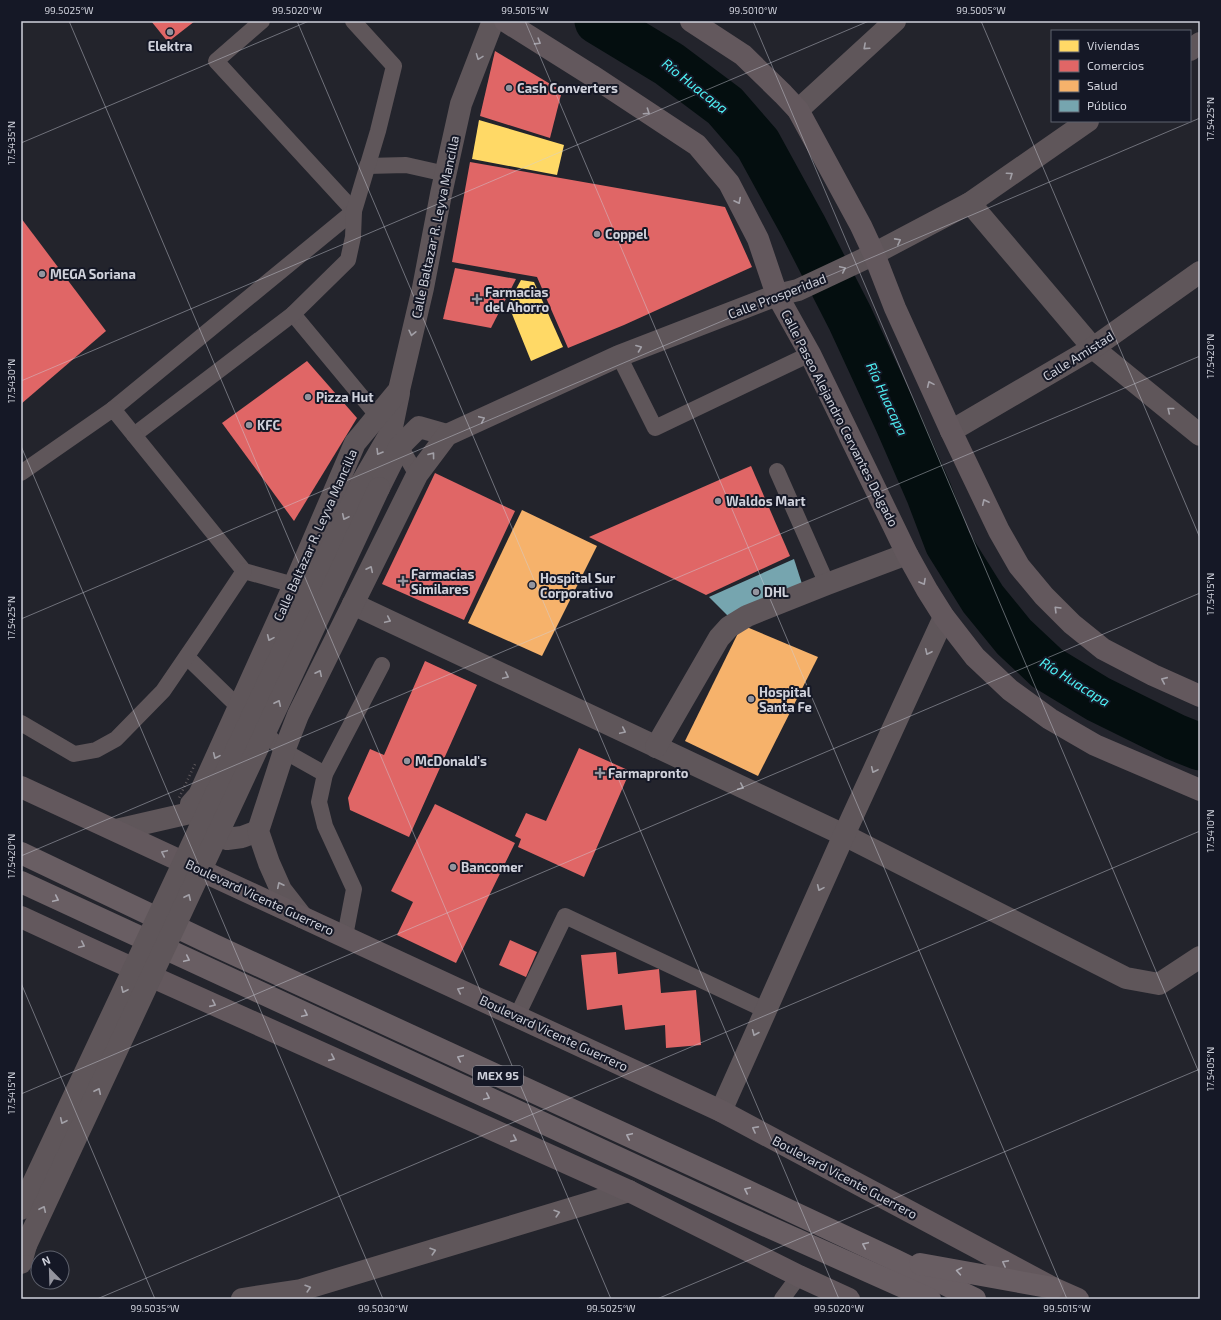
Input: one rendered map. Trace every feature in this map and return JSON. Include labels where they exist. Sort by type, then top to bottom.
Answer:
[{"type":"highway","name":"MEX 95","points":[[21,853],[221,949],[895,1260],[975,1299]]},
{"type":"highway","name":"MEX 95","points":[[21,882],[706,1199],[930,1299]]},
{"type":"highway","points":[[895,1260],[1053,1288]]},
{"type":"main road","name":"Calle Paseo Alejandro Cervantes Delgado","points":[[505,21],[591,75],[697,145],[729,183],[787,293],[810,354],[907,554],[944,617],[975,657],[1010,690],[1050,719],[1094,745],[1200,790]]},
{"type":"main road","points":[[692,21],[743,56],[798,110],[861,226],[869,256],[895,308],[951,431],[999,531],[1019,566],[1044,596],[1072,624],[1103,649],[1153,675],[1200,696]]},
{"type":"main road","name":"Boulevard Vicente Guerrero","points":[[23,787],[721,1111],[1053,1288],[1078,1299]]},
{"type":"main road","points":[[21,917],[629,1191],[799,1276],[849,1299]]},
{"type":"street","name":"Calle Baltazar R. Leyva Mancilla","points":[[190,814],[192,804],[198,795],[294,585],[355,443],[399,390],[423,288],[461,104],[493,21]]},
{"type":"street","points":[[798,110],[895,21]]},
{"type":"street","points":[[1191,49],[1200,43]]},
{"type":"street","name":"Calle Prosperidad","points":[[447,435],[619,356],[787,293],[869,256],[970,203],[1087,122]]},
{"type":"street","points":[[970,203],[1093,348],[1200,434]]},
{"type":"street","name":"Calle Amistad","points":[[951,431],[1093,348],[1200,272]]},
{"type":"street","points":[[21,1209],[370,485],[396,439],[399,390]]},
{"type":"street","points":[[302,916],[282,890],[269,863],[258,831],[284,751],[298,715],[417,475],[447,435],[419,427],[396,439]]},
{"type":"street","points":[[24,1254],[370,485]]},
{"type":"street","points":[[656,747],[719,638],[729,627],[747,616],[907,554]]},
{"type":"street","points":[[353,604],[844,835],[1126,978],[1159,984],[1200,957]]},
{"type":"street","points":[[721,1111],[765,1010],[944,617]]},
{"type":"street","points":[[116,830],[190,814],[198,829],[227,839],[242,837],[258,831]]},
{"type":"street","points":[[242,1299],[301,1290],[629,1191]]},
{"type":"lane","points":[[262,21],[216,61],[354,211]]},
{"type":"lane","points":[[134,436],[293,314],[348,260],[353,237],[354,211],[378,131],[394,66],[353,21]]},
{"type":"lane","points":[[367,166],[406,165],[446,174]]},
{"type":"lane","points":[[21,473],[113,409],[354,211]]},
{"type":"lane","points":[[293,314],[396,439],[417,475]]},
{"type":"lane","points":[[619,356],[654,428],[810,354]]},
{"type":"lane","points":[[113,409],[244,571],[294,585]]},
{"type":"lane","points":[[777,471],[827,584]]},
{"type":"lane","points":[[21,723],[74,754],[96,750],[116,739],[163,691],[244,571]]},
{"type":"lane","points":[[187,657],[284,751],[325,774]]},
{"type":"lane","points":[[345,936],[354,889],[325,826],[319,802],[325,774],[382,665]]},
{"type":"lane","points":[[517,1016],[566,916],[765,1010]]},
{"type":"lane","points":[[782,1299],[799,1276]]},
{"type":"building: Viviendas","points":[[479,120],[564,145],[557,175],[472,159]]},
{"type":"building: Viviendas","points":[[521,280],[534,282],[563,347],[531,361],[508,304]]},
{"type":"building: Comercios","name":"Elektra","points":[[151,21],[195,21],[168,42]]},
{"type":"building: Comercios","points":[[495,51],[562,91],[550,138],[480,116]]},
{"type":"building: Comercios","name":"Coppel","points":[[470,162],[725,207],[752,267],[624,325],[568,348],[537,277],[452,262]]},
{"type":"building: Comercios","name":"MEGA Soriana","points":[[21,218],[106,331],[21,404]]},
{"type":"building: Comercios","name":"Farmacias del Ahorro","points":[[455,268],[516,279],[491,328],[443,319]]},
{"type":"building: Comercios","points":[[307,361],[357,418],[294,521],[222,423]]},
{"type":"building: Comercios","name":"Waldos Mart","points":[[751,466],[790,556],[706,595],[589,537]]},
{"type":"building: Comercios","points":[[435,473],[515,511],[464,620],[382,584]]},
{"type":"building: Comercios","points":[[425,661],[477,685],[409,837],[350,810],[348,798],[370,749],[384,755]]},
{"type":"building: Comercios","points":[[579,748],[630,771],[584,877],[518,847],[521,839],[515,836],[526,813],[546,821]]},
{"type":"building: Comercios","name":"Bancomer","points":[[435,804],[515,843],[456,963],[397,935],[413,902],[391,891]]},
{"type":"building: Comercios","points":[[510,940],[537,952],[526,977],[499,965]]},
{"type":"building: Comercios","points":[[616,952],[618,974],[659,969],[661,993],[696,990],[701,1045],[666,1048],[665,1025],[625,1030],[622,1005],[587,1010],[581,955]]},
{"type":"building: Salud","name":"Hospital Sur Corporativo","points":[[522,510],[597,546],[542,656],[468,623]]},
{"type":"building: Salud","name":"Hospital Santa Fe","points":[[742,625],[818,657],[758,776],[685,741]]},
{"type":"building: Público","name":"DHL","points":[[794,559],[803,587],[732,620],[709,597]]},
{"type":"waterway","name":"Río Huacapa","points":[[598,21],[669,64],[725,106],[758,144],[803,226],[850,318],[929,493],[948,543],[983,599],[1014,637],[1047,668],[1098,699],[1175,737],[1200,747]]},
{"type":"place","name":"Elektra","points":[[170,32]]},
{"type":"place","name":"Cash Converters","points":[[509,88]]},
{"type":"place","name":"Coppel","points":[[597,234]]},
{"type":"place","name":"MEGA Soriana","points":[[42,274]]},
{"type":"place","name":"Farmacias del Ahorro","points":[[477,299]]},
{"type":"place","name":"Pizza Hut","points":[[308,397]]},
{"type":"place","name":"KFC","points":[[249,425]]},
{"type":"place","name":"Waldos Mart","points":[[718,501]]},
{"type":"place","name":"Farmacias Similares","points":[[403,581]]},
{"type":"place","name":"Hospital Sur Corporativo","points":[[532,585]]},
{"type":"place","name":"DHL","points":[[756,592]]},
{"type":"place","name":"Hospital Santa Fe","points":[[751,699]]},
{"type":"place","name":"McDonald's","points":[[407,761]]},
{"type":"place","name":"Farmapronto","points":[[600,773]]},
{"type":"place","name":"Bancomer","points":[[453,867]]}]
